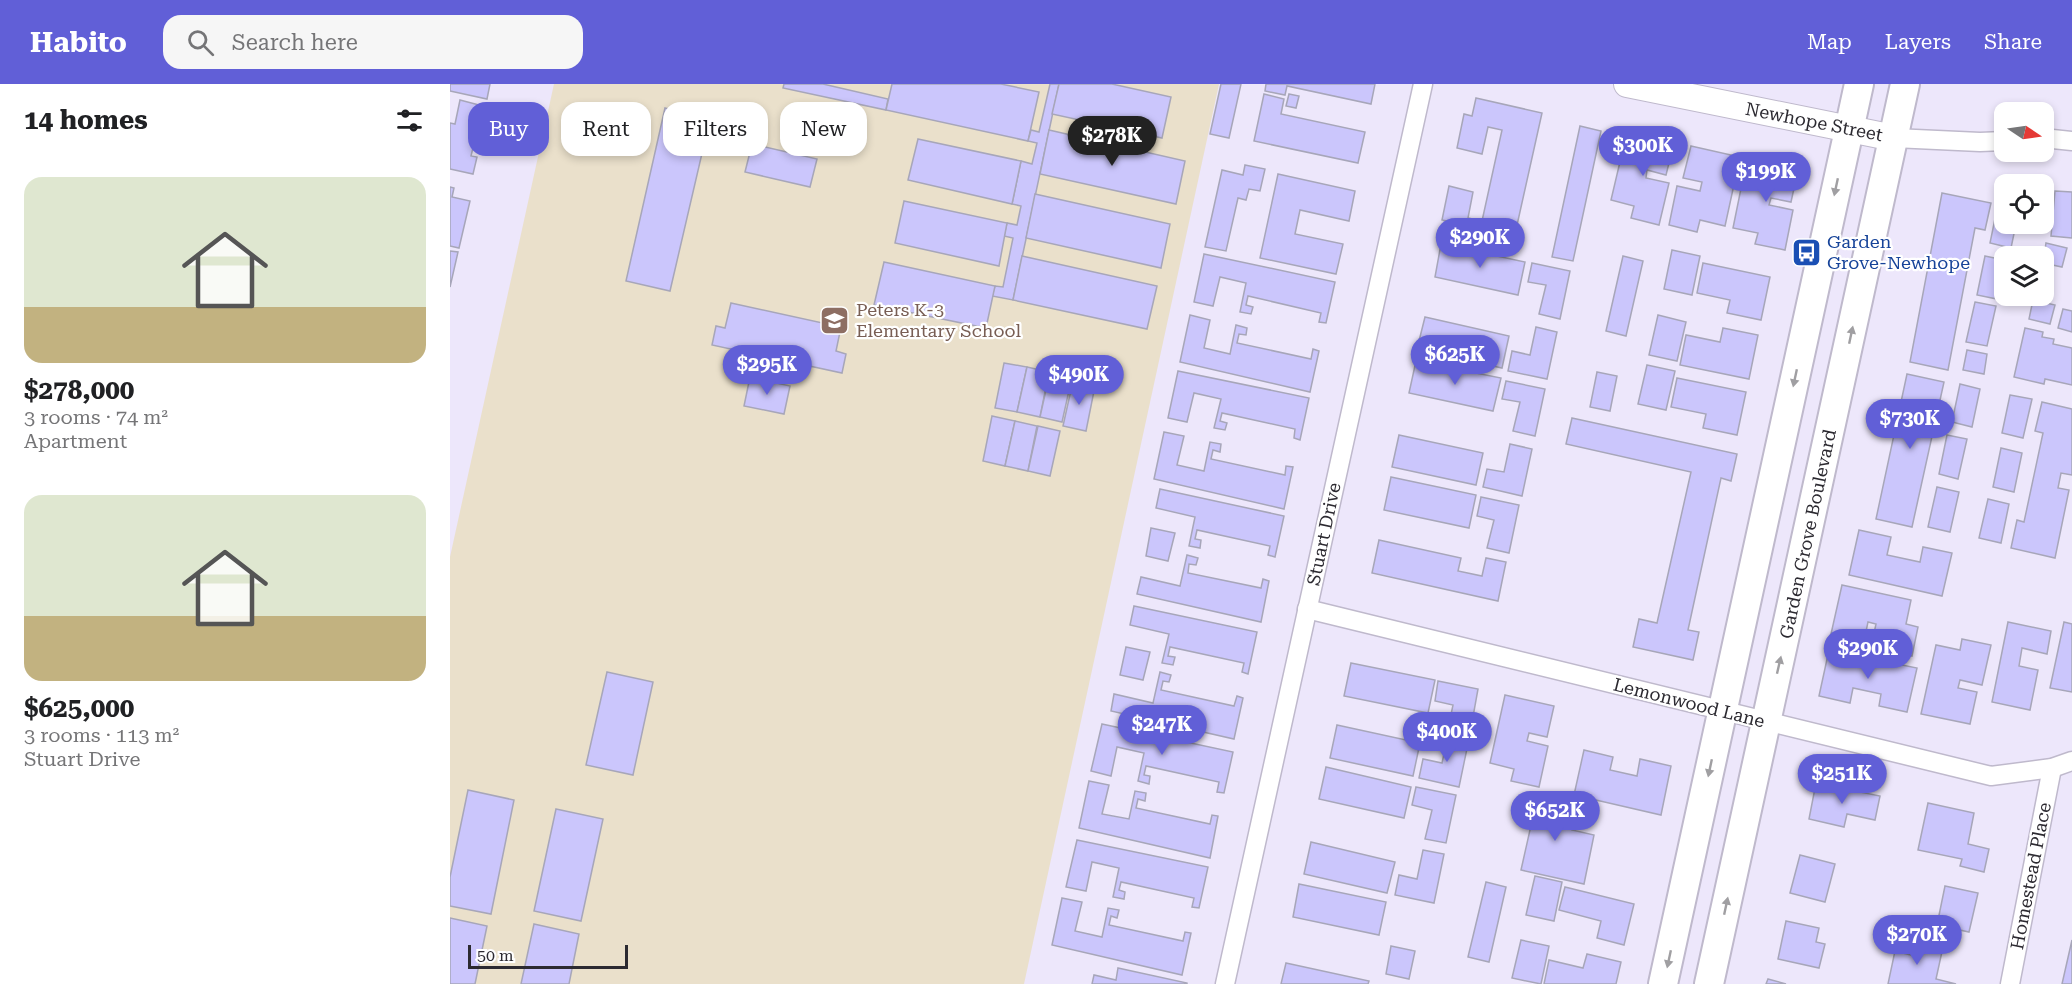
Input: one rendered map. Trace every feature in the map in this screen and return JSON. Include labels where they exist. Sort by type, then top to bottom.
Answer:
[{"type":"main road","points":[[1663,984],[1859,84]]},
{"type":"main road","name":"Garden Grove Boulevard","points":[[1709,984],[1905,84]]},
{"type":"street","name":"Stuart Drive","points":[[1225,984],[1423,84]]},
{"type":"street","name":"Newhope Street","points":[[1627,84],[1894,138],[1994,141]]},
{"type":"street","points":[[2054,139],[2072,141]]},
{"type":"street","name":"Lemonwood Lane","points":[[1307,609],[1991,776],[2052,768],[2072,761]]},
{"type":"street","name":"Homestead Place","points":[[2010,984],[2052,768]]},
{"type":"shaded area","name":"Peters K-3 Elementary School","points":[[554,84],[1219,84],[1024,984],[450,984],[450,557],[538,156],[549,156],[549,107]]},
{"type":"building","points":[[450,84],[490,84],[487,99],[450,91]]},
{"type":"building","points":[[784,84],[823,84],[888,99],[886,110],[867,106],[867,102],[849,102],[783,88]]},
{"type":"building","points":[[892,84],[1001,84],[1039,92],[1028,141],[886,110]]},
{"type":"building","points":[[1050,84],[1059,84],[1013,300],[992,296],[995,286],[1003,287],[1013,238],[1004,236],[1007,223],[1017,225],[1021,206],[1012,204],[1021,161],[1032,164],[1037,143],[1028,141],[1031,130],[1039,132]]},
{"type":"building","points":[[1059,84],[1112,84],[1171,97],[1162,138],[1052,114]]},
{"type":"building","points":[[1221,84],[1241,84],[1229,138],[1210,134]]},
{"type":"building","points":[[1266,84],[1375,84],[1371,104],[1287,86],[1285,95],[1265,91]]},
{"type":"building","points":[[1264,94],[1284,99],[1281,114],[1365,132],[1358,163],[1254,141]]},
{"type":"building","points":[[1289,94],[1299,96],[1296,108],[1286,106]]},
{"type":"building","points":[[1476,98],[1542,113],[1511,252],[1443,237],[1447,221],[1442,220],[1449,186],[1473,192],[1468,218],[1482,221],[1502,130],[1488,127],[1482,154],[1457,148],[1464,114],[1472,116]]},
{"type":"building","points":[[460,100],[468,102],[468,156],[477,157],[473,174],[450,169],[450,123],[455,124]]},
{"type":"building","points":[[663,117],[663,156],[701,156],[670,291],[626,281]]},
{"type":"building","points":[[1580,126],[1601,131],[1573,261],[1552,257]]},
{"type":"building","points":[[1049,130],[1185,161],[1176,204],[1040,174]]},
{"type":"building","points":[[1627,132],[1674,143],[1666,175],[1647,170],[1646,178],[1669,183],[1659,225],[1631,218],[1634,206],[1611,200]]},
{"type":"building","points":[[918,139],[1021,161],[1012,204],[908,180]]},
{"type":"building","points":[[1691,146],[1740,157],[1725,226],[1700,220],[1697,232],[1669,225],[1677,186],[1700,191],[1702,182],[1683,178]]},
{"type":"building","points":[[768,148],[780,150],[780,156],[804,156],[817,159],[810,187],[745,172],[749,156],[768,156]]},
{"type":"building","points":[[1747,159],[1798,170],[1791,202],[1771,198],[1769,205],[1793,210],[1785,250],[1755,244],[1758,233],[1733,228]]},
{"type":"building","points":[[1245,165],[1265,169],[1260,191],[1249,189],[1246,200],[1238,198],[1226,251],[1205,247],[1222,170],[1243,175]]},
{"type":"building","points":[[1278,174],[1355,191],[1349,221],[1300,210],[1295,234],[1343,244],[1336,274],[1260,258]]},
{"type":"building","points":[[450,187],[454,188],[452,197],[470,201],[459,248],[450,246]]},
{"type":"building","points":[[2055,191],[2072,192],[2072,238],[2051,236],[2054,234]]},
{"type":"building","points":[[1942,193],[1991,203],[1985,230],[1975,228],[1948,370],[1910,362]]},
{"type":"building","points":[[1035,194],[1170,224],[1161,268],[1026,238]]},
{"type":"building","points":[[904,201],[1007,223],[999,266],[895,243]]},
{"type":"building","points":[[1994,224],[1994,234],[2014,234],[2011,246],[1990,243]]},
{"type":"building","points":[[2046,243],[2067,248],[2062,267],[2054,265],[2054,246],[2046,246]]},
{"type":"building","points":[[1441,244],[1525,262],[1518,295],[1435,277]]},
{"type":"building","points":[[1672,250],[1700,256],[1692,295],[1664,289]]},
{"type":"building","points":[[450,251],[458,252],[450,287]]},
{"type":"building","points":[[1204,254],[1335,282],[1326,323],[1319,322],[1321,313],[1248,296],[1246,305],[1253,307],[1251,314],[1240,312],[1246,283],[1220,277],[1213,306],[1194,302]]},
{"type":"building","points":[[1022,256],[1157,286],[1147,329],[1013,300]]},
{"type":"building","points":[[1623,256],[1643,261],[1626,336],[1606,331]]},
{"type":"building","points":[[1985,256],[1994,258],[1994,298],[1977,295]]},
{"type":"building","points":[[884,262],[995,286],[986,328],[874,305]]},
{"type":"building","points":[[1532,263],[1570,271],[1560,319],[1539,314],[1546,285],[1528,282]]},
{"type":"building","points":[[1703,263],[1770,277],[1761,320],[1727,313],[1730,300],[1697,293]]},
{"type":"building","points":[[1975,302],[1996,306],[1987,346],[1966,342]]},
{"type":"building","points":[[731,303],[841,327],[836,351],[846,354],[842,373],[712,345],[716,326],[725,328]]},
{"type":"building","points":[[2055,305],[2050,324],[2029,319],[2032,306]]},
{"type":"building","points":[[2063,309],[2072,311],[2072,332],[2058,328]]},
{"type":"building","points":[[1190,315],[1210,320],[1204,348],[1230,354],[1236,325],[1247,328],[1246,335],[1239,334],[1237,343],[1311,359],[1313,349],[1319,351],[1310,392],[1180,362]]},
{"type":"building","points":[[1658,315],[1686,322],[1677,361],[1649,355]]},
{"type":"building","points":[[1425,317],[1509,336],[1502,368],[1417,349]]},
{"type":"building","points":[[1536,327],[1557,332],[1547,379],[1508,371],[1512,351],[1530,355]]},
{"type":"building","points":[[1723,328],[1758,335],[1749,379],[1680,365],[1686,335],[1720,342]]},
{"type":"building","points":[[2025,328],[2043,332],[2042,337],[2054,339],[2053,344],[2072,348],[2072,385],[2045,379],[2044,384],[2014,377]]},
{"type":"building","points":[[1967,350],[1987,354],[1984,374],[1963,370]]},
{"type":"building","points":[[1416,361],[1501,378],[1493,411],[1409,393]]},
{"type":"building","points":[[1004,363],[1027,367],[1017,412],[995,408]]},
{"type":"building","points":[[1647,365],[1675,371],[1666,410],[1638,404]]},
{"type":"building","points":[[1027,367],[1049,372],[1040,417],[1017,412]]},
{"type":"building","points":[[1178,371],[1309,398],[1300,440],[1294,438],[1295,429],[1222,413],[1220,421],[1227,423],[1225,430],[1214,428],[1221,399],[1194,393],[1187,422],[1168,418]]},
{"type":"building","points":[[1050,372],[1072,377],[1062,422],[1040,417]]},
{"type":"building","points":[[1597,372],[1617,376],[1610,411],[1590,407]]},
{"type":"building","points":[[1907,374],[1944,382],[1912,527],[1876,519]]},
{"type":"building","points":[[750,377],[790,386],[784,414],[744,406]]},
{"type":"building","points":[[1677,378],[1746,392],[1737,435],[1703,428],[1706,414],[1671,407]]},
{"type":"building","points":[[1073,381],[1095,386],[1086,431],[1063,426]]},
{"type":"building","points":[[1506,381],[1545,389],[1535,436],[1513,431],[1520,402],[1502,399]]},
{"type":"building","points":[[1960,384],[1980,389],[1972,427],[1952,422]]},
{"type":"building","points":[[2010,395],[2032,399],[2023,438],[2002,433]]},
{"type":"building","points":[[2042,402],[2072,409],[2072,475],[2061,473],[2058,488],[2069,490],[2055,558],[2011,548],[2017,520],[2024,522],[2043,433],[2035,431]]},
{"type":"building","points":[[992,416],[1015,421],[1005,466],[983,461]]},
{"type":"building","points":[[1572,418],[1737,454],[1731,481],[1721,478],[1688,630],[1699,632],[1693,660],[1633,647],[1639,619],[1657,623],[1691,472],[1566,444]]},
{"type":"building","points":[[1015,421],[1037,426],[1028,471],[1005,466]]},
{"type":"building","points":[[1038,426],[1060,431],[1050,476],[1028,471]]},
{"type":"building","points":[[1164,432],[1184,436],[1177,465],[1204,471],[1210,442],[1221,444],[1220,452],[1213,450],[1211,459],[1285,475],[1286,466],[1293,467],[1284,509],[1154,479]]},
{"type":"building","points":[[1399,435],[1483,453],[1476,485],[1392,467]]},
{"type":"building","points":[[1947,435],[1967,439],[1958,479],[1939,474]]},
{"type":"building","points":[[1510,444],[1532,449],[1522,496],[1483,487],[1487,469],[1504,472]]},
{"type":"building","points":[[2001,448],[2022,453],[2014,492],[1993,487]]},
{"type":"building","points":[[1391,477],[1476,495],[1469,528],[1384,510]]},
{"type":"building","points":[[1937,487],[1959,492],[1950,532],[1928,527]]},
{"type":"building","points":[[1160,489],[1284,516],[1275,557],[1268,555],[1270,546],[1197,530],[1195,539],[1201,540],[1200,548],[1189,546],[1195,517],[1156,508]]},
{"type":"building","points":[[1481,497],[1519,505],[1509,553],[1487,548],[1494,520],[1477,516]]},
{"type":"building","points":[[1988,499],[2009,504],[2001,543],[1979,538]]},
{"type":"building","points":[[1151,528],[1175,533],[1168,561],[1146,556]]},
{"type":"building","points":[[1859,530],[1891,537],[1887,555],[1920,562],[1923,547],[1952,553],[1942,596],[1849,575]]},
{"type":"building","points":[[1379,540],[1461,558],[1458,571],[1482,576],[1486,558],[1506,562],[1498,601],[1372,573]]},
{"type":"building","points":[[1187,555],[1198,558],[1196,565],[1189,564],[1188,573],[1261,588],[1263,579],[1269,581],[1261,622],[1137,594],[1141,577],[1180,586]]},
{"type":"building","points":[[1842,585],[1911,600],[1906,624],[1918,627],[1912,656],[1871,647],[1876,624],[1868,622],[1864,641],[1831,634]]},
{"type":"building","points":[[1134,606],[1257,632],[1248,674],[1242,672],[1244,663],[1170,647],[1168,656],[1175,657],[1173,665],[1162,663],[1169,634],[1130,625]]},
{"type":"building","points":[[2008,622],[2051,631],[2047,654],[2022,648],[2019,666],[2038,670],[2030,710],[1992,702]]},
{"type":"building","points":[[2064,622],[2072,624],[2072,692],[2050,688]]},
{"type":"building","points":[[1962,639],[1991,645],[1982,685],[1960,680],[1958,688],[1977,692],[1970,724],[1921,714],[1936,645],[1960,650]]},
{"type":"building","points":[[1126,647],[1150,652],[1143,680],[1120,675]]},
{"type":"building","points":[[1829,650],[1917,668],[1907,712],[1879,706],[1881,694],[1853,688],[1850,703],[1819,696]]},
{"type":"building","points":[[1351,663],[1435,680],[1428,713],[1344,696]]},
{"type":"building","points":[[607,672],[653,682],[633,775],[586,765]]},
{"type":"building","points":[[1160,672],[1171,675],[1169,682],[1163,681],[1161,690],[1234,706],[1237,696],[1243,698],[1234,739],[1111,711],[1114,694],[1153,703]]},
{"type":"building","points":[[1438,681],[1478,689],[1471,728],[1449,724],[1453,705],[1435,701]]},
{"type":"building","points":[[1505,695],[1554,706],[1547,737],[1529,733],[1527,741],[1548,746],[1539,787],[1511,781],[1514,769],[1490,763]]},
{"type":"building","points":[[1102,724],[1233,752],[1224,793],[1217,792],[1219,782],[1146,766],[1144,775],[1150,776],[1149,784],[1138,781],[1144,753],[1117,747],[1111,776],[1091,771]]},
{"type":"building","points":[[1337,725],[1420,743],[1413,776],[1330,758]]},
{"type":"building","points":[[1448,735],[1469,739],[1459,787],[1419,778],[1423,759],[1442,763]]},
{"type":"building","points":[[1584,750],[1613,757],[1610,770],[1637,776],[1640,759],[1671,766],[1661,815],[1574,795]]},
{"type":"building","points":[[1326,767],[1411,787],[1404,818],[1319,799]]},
{"type":"building","points":[[1089,781],[1109,785],[1102,814],[1129,819],[1135,791],[1146,793],[1145,801],[1138,799],[1136,808],[1210,824],[1212,815],[1218,816],[1210,858],[1079,828]]},
{"type":"building","points":[[1816,783],[1880,796],[1875,820],[1847,814],[1844,827],[1809,819]]},
{"type":"building","points":[[1416,787],[1456,795],[1446,843],[1425,839],[1432,810],[1412,805]]},
{"type":"building","points":[[468,790],[514,800],[491,914],[450,906],[450,877]]},
{"type":"building","points":[[1524,798],[1577,809],[1572,830],[1594,835],[1584,884],[1521,870],[1532,821],[1520,819]]},
{"type":"building","points":[[1928,803],[1974,813],[1968,844],[1989,849],[1984,872],[1960,866],[1962,859],[1918,850]]},
{"type":"building","points":[[556,809],[603,819],[581,921],[534,911]]},
{"type":"building","points":[[1077,840],[1208,867],[1199,908],[1192,907],[1194,898],[1121,882],[1119,890],[1125,892],[1124,899],[1113,897],[1119,868],[1092,862],[1086,891],[1066,887]]},
{"type":"building","points":[[1311,842],[1395,862],[1387,893],[1304,874]]},
{"type":"building","points":[[1423,850],[1444,854],[1434,903],[1395,895],[1399,875],[1417,879]]},
{"type":"building","points":[[1800,855],[1835,864],[1825,902],[1790,893]]},
{"type":"building","points":[[1535,876],[1562,882],[1554,921],[1526,915]]},
{"type":"building","points":[[1486,882],[1506,887],[1489,962],[1468,957]]},
{"type":"building","points":[[1299,884],[1386,902],[1379,935],[1293,917]]},
{"type":"building","points":[[1945,886],[1978,893],[1969,932],[1937,925]]},
{"type":"building","points":[[1565,887],[1634,904],[1624,945],[1597,938],[1601,921],[1559,910]]},
{"type":"building","points":[[1062,898],[1082,902],[1075,931],[1102,937],[1108,908],[1119,910],[1117,918],[1111,916],[1109,925],[1183,941],[1185,932],[1191,933],[1182,975],[1052,945]]},
{"type":"building","points":[[450,918],[487,926],[475,984],[450,984]]},
{"type":"building","points":[[1786,921],[1819,928],[1816,942],[1825,944],[1819,968],[1778,959]]},
{"type":"building","points":[[534,924],[579,934],[569,984],[521,984]]},
{"type":"building","points":[[1521,940],[1549,946],[1541,984],[1512,978]]},
{"type":"building","points":[[2072,940],[2072,984],[2062,984]]},
{"type":"building","points":[[1914,941],[1943,947],[1936,979],[1956,984],[1888,984],[1895,951],[1911,955]]},
{"type":"building","points":[[1391,946],[1415,951],[1409,979],[1386,974]]},
{"type":"building","points":[[1587,954],[1621,962],[1616,984],[1544,984],[1549,960],[1583,968]]},
{"type":"building","points":[[1286,963],[1369,981],[1368,984],[1281,984]]},
{"type":"building","points":[[1118,968],[1187,984],[1092,984],[1094,975],[1116,980]]},
{"type":"building","points":[[1768,979],[1786,984],[1766,984]]},
{"type":"place","name":"Garden Grove-Newhope","points":[[1806,252]]},
{"type":"place","name":"Peters K-3 Elementary School","points":[[835,320]]}]
